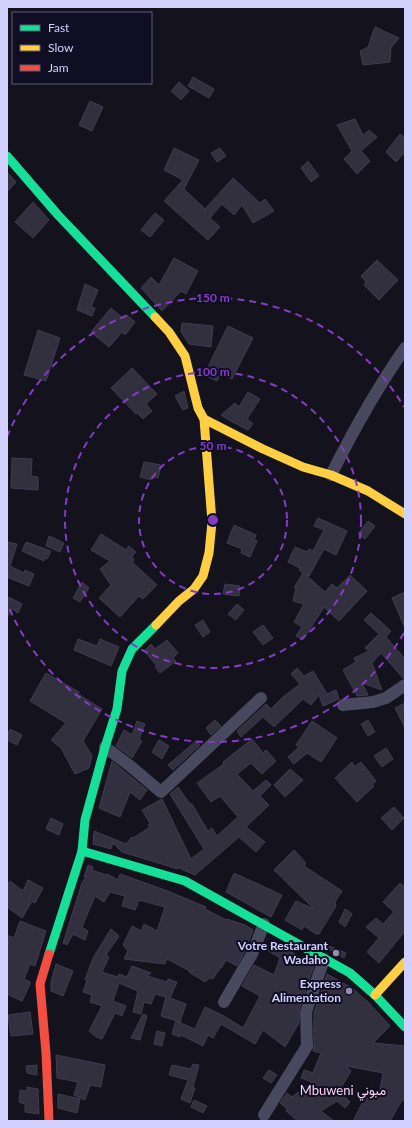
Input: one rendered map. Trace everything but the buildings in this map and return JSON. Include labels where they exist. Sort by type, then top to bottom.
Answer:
[{"type":"street","points":[[7,156],[58,214],[169,332],[185,356],[198,408],[204,419],[212,522],[209,553],[203,576],[194,589],[169,611],[132,649],[122,671],[117,709],[85,820],[82,851],[40,984],[46,1053],[49,1121]]},
{"type":"street","points":[[331,475],[352,433],[405,348]]},
{"type":"street","points":[[204,419],[263,449],[303,467],[331,475],[368,491],[405,514]]},
{"type":"street","points":[[343,705],[373,702],[386,698],[405,685]]},
{"type":"street","points":[[105,747],[161,792],[261,698]]},
{"type":"street","points":[[82,851],[185,881],[264,924],[350,973],[405,1027]]},
{"type":"street","points":[[224,1002],[252,954],[264,924]]},
{"type":"street","points":[[264,1115],[307,1046],[306,1012],[324,959]]},
{"type":"street","points":[[374,995],[405,962]]},
{"type":"traffic: fast","points":[[7,156],[58,215],[155,317]]},
{"type":"traffic: fast","points":[[49,954],[82,851],[85,820],[117,709],[122,671],[132,649],[156,625]]},
{"type":"traffic: fast","points":[[82,851],[185,881],[350,973],[375,995],[405,1027]]},
{"type":"traffic: slow","points":[[155,317],[169,332],[185,356],[198,408],[204,419],[212,522],[209,553],[203,576],[194,589],[179,601],[156,625]]},
{"type":"traffic: slow","points":[[204,419],[263,449],[303,467],[331,475],[368,491],[405,514]]},
{"type":"traffic: slow","points":[[375,995],[405,962]]},
{"type":"traffic: jam","points":[[49,954],[40,984],[46,1053],[49,1121]]},
{"type":"place","name":"Votre Restaurant Wadaho","points":[[336,953]]},
{"type":"place","name":"Express Alimentation","points":[[349,991]]},
{"type":"district","name":"Mbuweni مبوني","points":[[343,1090]]}]
